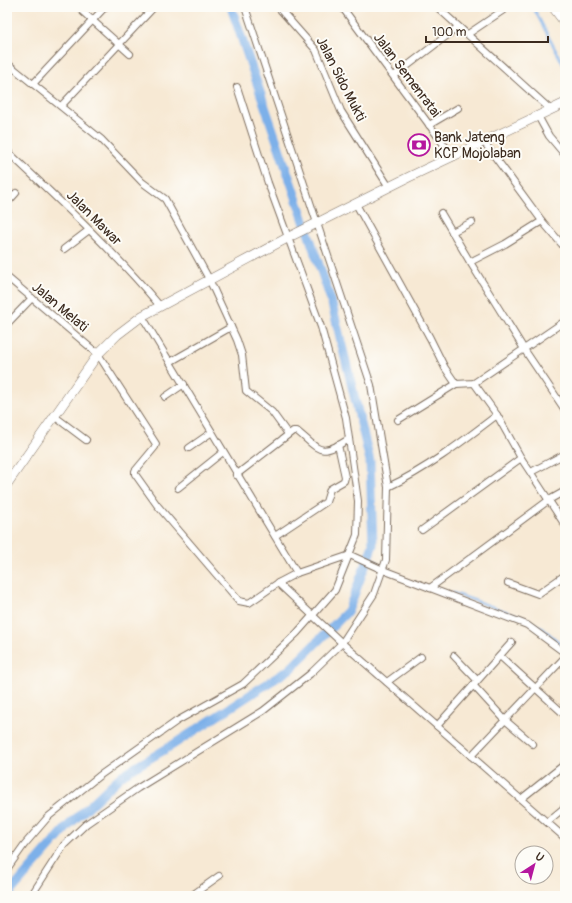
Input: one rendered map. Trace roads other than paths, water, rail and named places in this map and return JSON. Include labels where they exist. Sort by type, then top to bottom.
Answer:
[{"type":"main road","points":[[553,7],[565,23]]},
{"type":"main road","points":[[7,484],[98,354],[117,335],[142,316],[290,236],[565,103]]},
{"type":"street","points":[[33,84],[105,7]]},
{"type":"street","points":[[61,106],[154,7]]},
{"type":"street","points":[[31,896],[64,845],[86,824],[138,788],[262,711],[310,674],[341,641],[374,594],[381,569],[386,560],[388,487],[371,385],[314,224],[245,7]]},
{"type":"street","name":"Jalan Sido Mukti","points":[[278,7],[316,50],[342,112],[389,187]]},
{"type":"street","name":"Jalan Semenratai","points":[[342,7],[453,157]]},
{"type":"street","points":[[437,7],[551,110]]},
{"type":"street","points":[[468,34],[508,7]]},
{"type":"street","points":[[82,11],[130,54]]},
{"type":"street","points":[[394,76],[458,27]]},
{"type":"street","points":[[7,63],[101,139],[142,182],[165,199],[173,211],[209,279],[231,327],[242,355],[246,391],[272,412],[288,434]]},
{"type":"street","points":[[7,869],[24,845],[48,817],[99,776],[177,721],[242,684],[315,618],[335,590],[351,555],[357,535],[358,501],[346,418],[322,327],[290,236],[268,183],[237,87]]},
{"type":"street","points":[[429,125],[458,108]]},
{"type":"street","points":[[538,116],[549,136],[565,155]]},
{"type":"street","points":[[484,142],[542,222],[565,248]]},
{"type":"street","name":"Jalan Mawar","points":[[7,151],[138,279],[160,306]]},
{"type":"street","points":[[7,203],[16,193]]},
{"type":"street","points":[[356,204],[445,368],[456,384]]},
{"type":"street","points":[[441,213],[524,349],[565,410]]},
{"type":"street","points":[[452,232],[472,222]]},
{"type":"street","points":[[470,262],[505,244],[542,222]]},
{"type":"street","points":[[64,249],[89,230]]},
{"type":"street","name":"Jalan Melati","points":[[8,279],[98,354],[156,444],[156,447],[134,472],[157,505],[239,601],[248,603],[278,583]]},
{"type":"street","points":[[7,324],[32,298]]},
{"type":"street","points":[[142,316],[184,384],[236,475],[297,573]]},
{"type":"street","points":[[398,420],[456,384],[474,383],[565,321]]},
{"type":"street","points":[[170,362],[231,327]]},
{"type":"street","points":[[474,383],[497,415],[521,458],[565,525]]},
{"type":"street","points":[[165,397],[184,384]]},
{"type":"street","points":[[388,487],[405,479],[464,440],[497,415]]},
{"type":"street","points":[[54,416],[86,440]]},
{"type":"street","points":[[236,475],[288,434],[297,431],[316,449],[321,450],[329,450],[349,439]]},
{"type":"street","points":[[189,448],[212,432]]},
{"type":"street","points":[[275,536],[326,502],[330,489],[344,481],[345,477],[338,445]]},
{"type":"street","points":[[178,488],[223,452]]},
{"type":"street","points":[[531,472],[565,454]]},
{"type":"street","points":[[422,530],[521,458]]},
{"type":"street","points":[[430,588],[550,500],[565,491]]},
{"type":"street","points":[[565,653],[527,624],[381,569],[351,555],[297,573],[278,583],[387,682],[565,838]]},
{"type":"street","points":[[508,583],[538,594],[565,575]]},
{"type":"street","points":[[437,726],[512,642]]},
{"type":"street","points":[[454,656],[505,720],[533,744]]},
{"type":"street","points":[[500,656],[565,715]]},
{"type":"street","points":[[387,682],[421,657]]},
{"type":"street","points":[[471,756],[565,657]]},
{"type":"street","points":[[521,799],[565,764]]},
{"type":"street","points":[[547,822],[565,807]]},
{"type":"street","points":[[191,896],[219,876]]},
{"type":"waterway","points":[[10,896],[12,890],[69,825],[122,775],[171,746],[290,669],[348,611],[373,545],[370,461],[331,300],[231,7]]},
{"type":"waterway","points":[[533,7],[565,68]]},
{"type":"waterway","points":[[369,556],[380,564]]},
{"type":"waterway","points":[[453,593],[522,617],[542,628],[565,647]]},
{"type":"place","name":"Bank Jateng KCP Mojolaban","points":[[419,145]]}]
